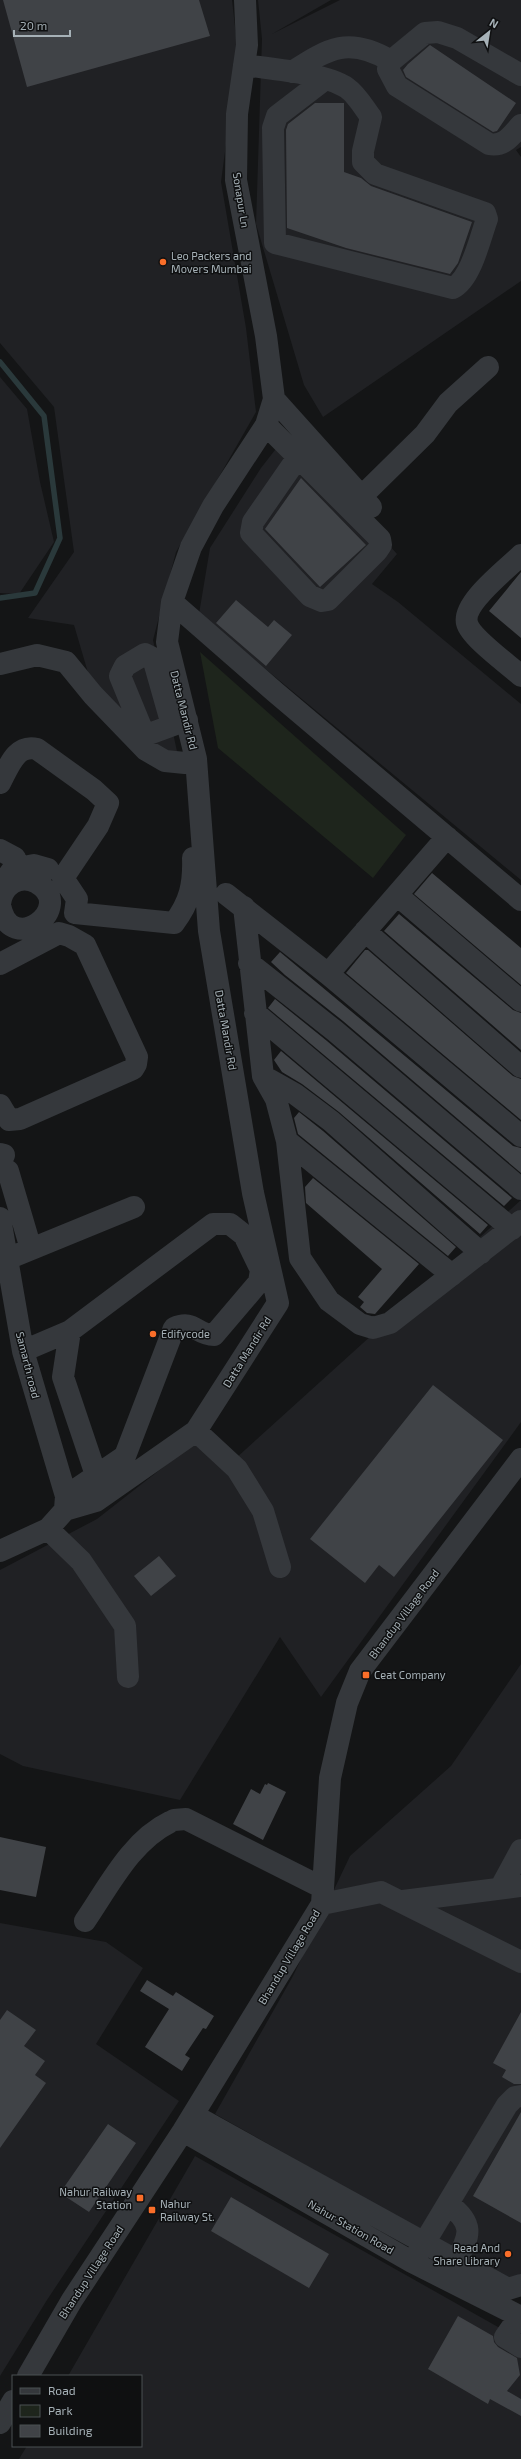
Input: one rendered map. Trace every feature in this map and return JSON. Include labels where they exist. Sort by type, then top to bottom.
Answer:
[{"type":"street","name":"Sonapur Ln","points":[[245,0],[247,45],[237,114],[236,180],[266,336],[274,399]]},
{"type":"street","points":[[521,75],[457,38],[438,32],[425,33],[391,61],[388,69],[392,80],[397,86],[488,144],[498,146],[504,143],[521,125]]},
{"type":"street","points":[[292,72],[325,52],[338,47],[366,49],[391,61]]},
{"type":"street","points":[[244,66],[292,72],[324,80],[347,88],[371,117],[363,151],[363,162],[375,174],[480,210],[485,213],[487,219],[466,275],[460,284],[453,288],[275,243],[251,260]]},
{"type":"street","points":[[275,243],[273,128],[277,116],[324,80]]},
{"type":"street","points":[[361,497],[425,434],[448,403],[488,367]]},
{"type":"street","points":[[274,399],[392,534]]},
{"type":"street","name":"Datta Mandir Rd","points":[[66,1503],[96,1500],[196,1431],[278,1303],[253,1193],[210,931],[191,766],[180,723],[167,642],[172,602],[191,547],[214,506],[266,424],[274,399]]},
{"type":"street","points":[[266,424],[380,539],[381,544],[377,551],[328,600],[322,601],[310,596],[251,533],[254,522],[298,457]]},
{"type":"street","points":[[521,555],[476,599],[467,612],[467,623],[475,635],[521,676]]},
{"type":"street","points":[[172,602],[275,692],[521,900]]},
{"type":"street","points":[[0,664],[37,656],[66,662],[93,695],[146,750],[164,762],[191,766],[194,877],[186,908],[174,923],[75,913],[77,899],[63,878],[98,826],[108,803],[94,790],[37,749],[30,747],[24,749],[13,758],[0,783]]},
{"type":"street","points":[[328,974],[447,837]]},
{"type":"street","points":[[0,850],[15,858],[13,869],[0,887]]},
{"type":"street","points":[[13,869],[34,865],[48,869]]},
{"type":"street","points":[[26,879],[41,885],[49,899],[49,908],[42,922],[27,928],[19,928],[6,919],[0,904],[1,896],[10,883],[26,879]]},
{"type":"street","points":[[226,894],[328,974],[521,1136]]},
{"type":"street","points":[[49,899],[75,895]]},
{"type":"street","points":[[397,895],[521,1001]]},
{"type":"street","points":[[244,907],[249,962],[255,1013],[263,1076],[276,1099],[287,1141],[300,1258],[329,1301],[360,1324],[373,1328],[390,1323],[516,1225],[255,1013]]},
{"type":"street","points":[[365,931],[521,1067]]},
{"type":"street","points":[[0,964],[59,933],[69,936],[85,945],[137,1057],[136,1064],[132,1070],[20,1119],[9,1120],[0,1105]]},
{"type":"street","points":[[249,962],[335,1031],[521,1189]]},
{"type":"street","points":[[263,1076],[295,1094],[331,1121],[481,1253]]},
{"type":"street","points":[[287,1141],[452,1275]]},
{"type":"street","points":[[5,1162],[31,1249]]},
{"type":"street","points":[[7,1259],[134,1207]]},
{"type":"street","name":"Samarth road","points":[[0,1218],[23,1351],[66,1503]]},
{"type":"street","points":[[0,1551],[48,1529],[66,1503],[96,1475],[125,1456],[129,1449],[174,1328],[182,1324],[193,1326],[204,1335],[214,1335],[259,1282],[261,1270],[244,1235],[230,1224],[213,1224],[70,1331],[23,1351]]},
{"type":"street","points":[[70,1331],[63,1377],[96,1475]]},
{"type":"street","points":[[196,1431],[237,1469],[263,1511],[280,1567]]},
{"type":"street","name":"Bhandup Village Road","points":[[29,2375],[72,2300],[188,2123],[322,1896],[330,1778],[347,1703],[360,1671],[521,1459]]},
{"type":"street","points":[[48,1529],[81,1561],[126,1626],[128,1677]]},
{"type":"street","points":[[85,1921],[140,1844],[158,1828],[172,1821],[186,1819],[322,1896],[381,1892],[403,1901],[521,1962]]},
{"type":"street","points":[[403,1901],[511,1886],[521,1850]]},
{"type":"street","points":[[412,2262],[507,2105],[515,2097],[521,2096]]},
{"type":"street","name":"Nahur Station Road","points":[[188,2123],[424,2243],[508,2289],[521,2285]]},
{"type":"street","name":"Nahur Station Road","points":[[188,2123],[412,2262],[520,2317]]},
{"type":"street","points":[[448,2204],[466,2221],[468,2235],[456,2261]]},
{"type":"street","points":[[520,2317],[505,2337],[521,2347]]},
{"type":"street","points":[[0,2391],[12,2399]]},
{"type":"street","points":[[0,2424],[12,2402]]},
{"type":"shaded area","points":[[0,0],[232,0],[238,53],[221,182],[246,328],[256,412],[176,552],[153,640],[178,756],[159,755],[94,693],[74,625],[28,618],[74,552],[54,407],[0,343]]},
{"type":"shaded area","points":[[258,0],[331,0],[272,34],[340,0],[521,0],[521,147],[516,150],[521,157],[521,281],[323,417],[304,385],[256,224],[262,39]]},
{"type":"shaded area","points":[[0,377],[27,409],[40,482],[54,542],[19,594],[0,593]]},
{"type":"shaded area","points":[[290,433],[397,554],[372,584],[398,602],[521,704],[521,880],[199,614],[210,548],[261,468]]},
{"type":"shaded area","points":[[521,1200],[521,1422],[321,1697],[280,1637],[180,1800],[23,1766],[0,1754],[0,1570],[97,1519],[203,1436],[235,1459]]},
{"type":"shaded area","points":[[521,1664],[521,2280],[515,2283],[215,2114],[293,1976],[350,1856],[451,1766]]},
{"type":"shaded area","points":[[0,1923],[106,1942],[143,1968],[96,2044],[179,2101],[47,2300],[0,2376]]},
{"type":"shaded area","points":[[195,2156],[521,2340],[521,2459],[19,2459],[26,2447],[142,2447],[142,2375],[69,2375]]},
{"type":"green space","points":[[200,652],[406,835],[373,878],[218,748]]},
{"type":"building","points":[[3,0],[199,0],[210,36],[27,87]]},
{"type":"building","points":[[430,45],[516,103],[497,131],[493,132],[406,77],[403,70]]},
{"type":"building","points":[[315,103],[344,103],[344,172],[361,178],[371,186],[472,222],[458,263],[450,274],[346,248],[287,228],[286,130],[288,124]]},
{"type":"building","points":[[301,478],[366,545],[320,587],[265,529]]},
{"type":"building","points":[[521,572],[521,638],[489,611]]},
{"type":"building","points":[[236,600],[268,627],[274,620],[292,635],[266,666],[216,623]]},
{"type":"building","points":[[432,873],[521,948],[521,985],[414,894]]},
{"type":"building","points":[[399,914],[513,1010],[521,1013],[521,1050],[384,931]]},
{"type":"building","points":[[365,950],[368,950],[513,1076],[521,1079],[521,1120],[346,973]]},
{"type":"building","points":[[280,952],[513,1146],[521,1148],[521,1173],[343,1021],[285,975],[271,962]]},
{"type":"building","points":[[275,999],[327,1041],[512,1198],[504,1206],[268,1008]]},
{"type":"building","points":[[281,1051],[488,1225],[480,1234],[339,1112],[302,1084],[282,1072],[274,1060]]},
{"type":"building","points":[[299,1112],[323,1131],[456,1247],[448,1256],[298,1134],[294,1118]]},
{"type":"building","points":[[313,1178],[419,1264],[375,1314],[367,1313],[360,1307],[364,1302],[358,1297],[382,1269],[306,1203],[305,1187]]},
{"type":"building","points":[[433,1385],[503,1440],[394,1577],[379,1565],[365,1583],[310,1539]]},
{"type":"building","points":[[159,1556],[176,1576],[151,1596],[134,1576]]},
{"type":"building","points":[[268,1783],[286,1792],[263,1840],[233,1824],[251,1789],[260,1794],[265,1784],[267,1785]]},
{"type":"building","points":[[0,1837],[46,1847],[36,1897],[0,1890]]},
{"type":"building","points":[[147,1980],[173,1996],[176,1992],[214,2016],[206,2029],[203,2028],[185,2055],[190,2058],[182,2071],[145,2047],[169,2009],[140,1991]]},
{"type":"building","points":[[7,2010],[36,2030],[24,2046],[45,2061],[35,2075],[46,2083],[0,2148],[0,2020]]},
{"type":"building","points":[[521,2012],[521,2084],[514,2084],[502,2077],[506,2070],[493,2063]]},
{"type":"building","points":[[521,2112],[521,2223],[473,2196]]},
{"type":"building","points":[[108,2124],[136,2143],[89,2212],[60,2193]]},
{"type":"building","points":[[231,2197],[329,2254],[309,2288],[211,2231]]},
{"type":"building","points":[[458,2316],[493,2336],[494,2342],[498,2347],[517,2358],[520,2375],[507,2391],[521,2399],[521,2416],[490,2399],[488,2404],[428,2369]]},
{"type":"waterway","points":[[0,362],[44,416],[60,538],[35,593],[0,598]]},
{"type":"place","name":"Leo Packers and Movers Mumbai","points":[[163,262]]},
{"type":"place","name":"Edifycode","points":[[153,1334]]},
{"type":"place","name":"Ceat Company","points":[[366,1675]]},
{"type":"place","name":"Nahur Railway Station","points":[[140,2198]]},
{"type":"place","name":"Nahur Railway St.","points":[[152,2210]]},
{"type":"place","name":"Read And Share Library","points":[[508,2254]]}]
